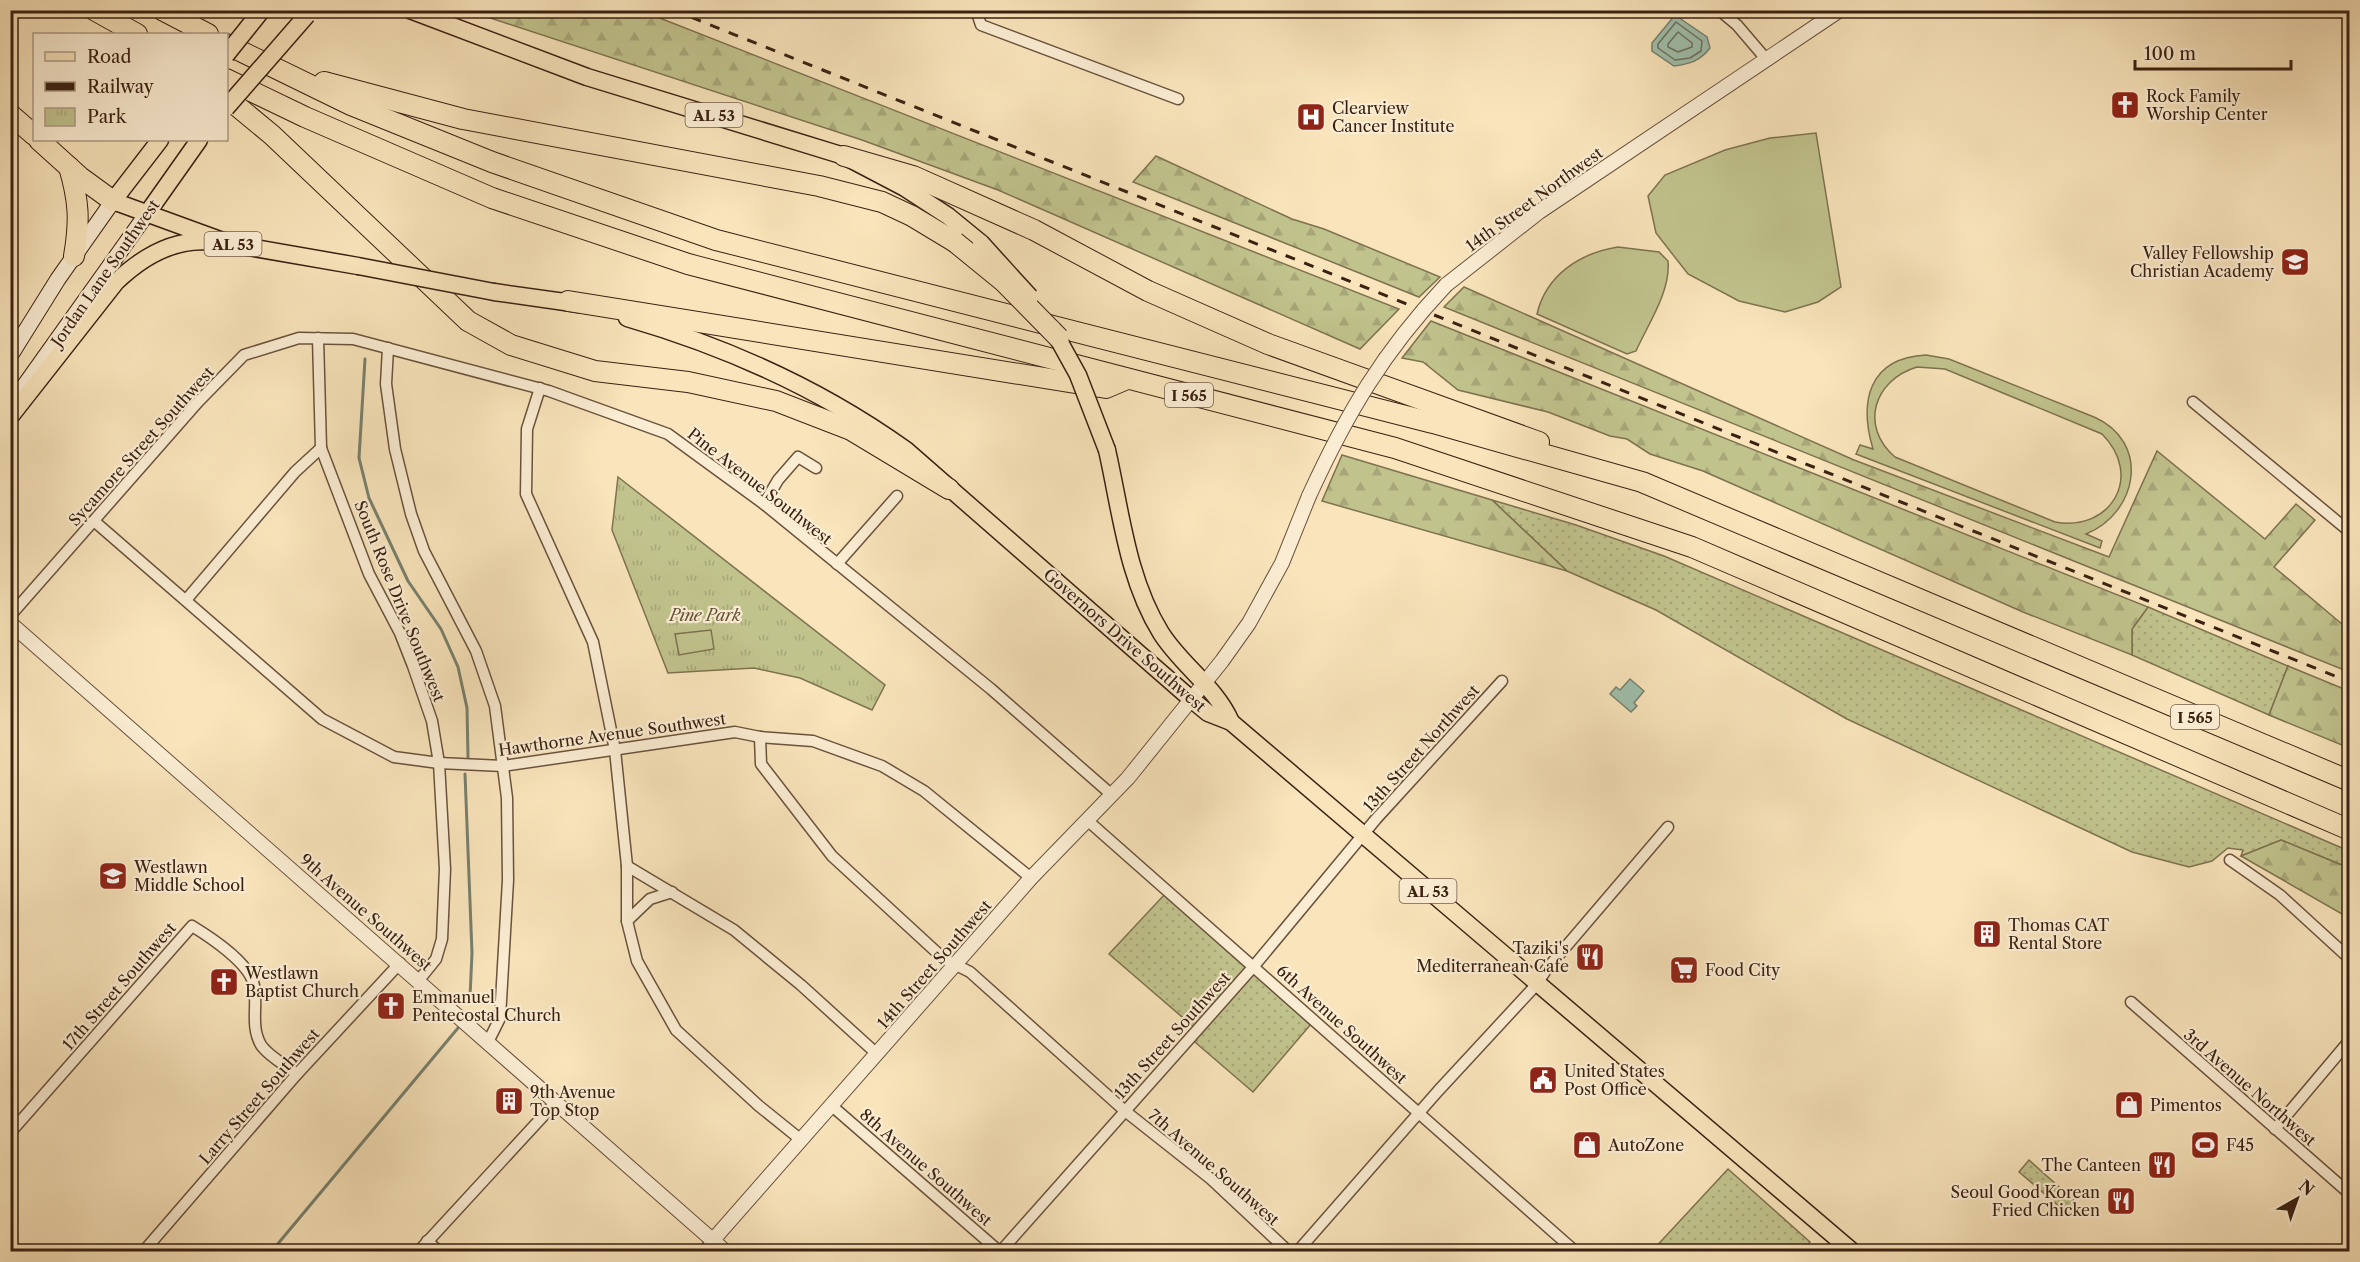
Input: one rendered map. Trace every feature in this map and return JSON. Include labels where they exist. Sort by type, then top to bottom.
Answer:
[{"type":"highway","points":[[94,10],[135,33]]},
{"type":"highway","points":[[162,10],[206,33]]},
{"type":"highway","name":"I 565","points":[[228,45],[351,105],[492,162],[716,240],[1433,423],[1642,482],[1869,576],[2133,691],[2349,781]]},
{"type":"highway","points":[[280,71],[463,119],[819,186],[882,202],[912,216],[955,242],[1004,282],[1059,338]]},
{"type":"highway","name":"I 565","points":[[228,80],[305,117],[492,198],[666,256],[1395,448],[1692,547],[2349,830]]},
{"type":"highway","points":[[228,99],[272,135],[468,321],[511,345],[595,371],[688,382],[776,401],[851,430],[949,489]]},
{"type":"highway","points":[[10,114],[33,134]]},
{"type":"highway","points":[[40,141],[113,201]]},
{"type":"highway","points":[[844,156],[913,176],[1034,230],[1148,291],[1268,344],[1512,431],[1642,482]]},
{"type":"highway","points":[[69,167],[79,200],[79,228],[74,256]]},
{"type":"highway","points":[[568,300],[1106,388],[1127,378]]},
{"type":"main road","points":[[228,52],[262,10]]},
{"type":"main road","name":"AL 53","points":[[410,10],[587,77],[844,156],[905,188],[948,216],[981,243],[1011,274],[1059,338],[1078,375],[1107,450],[1127,549],[1139,587],[1154,622],[1173,649],[1223,703],[1231,722]]},
{"type":"main road","points":[[228,106],[308,13]]},
{"type":"main road","name":"Jordan Lane Southwest","points":[[10,356],[74,256],[159,141]]},
{"type":"main road","name":"Jordan Lane Southwest","points":[[10,406],[198,141]]},
{"type":"main road","name":"AL 53","points":[[113,201],[146,215],[231,244],[494,292],[568,300],[726,350],[794,381],[869,423],[906,450],[949,489]]},
{"type":"main road","points":[[10,417],[116,282],[130,268],[160,250],[181,244],[202,240],[231,244]]},
{"type":"main road","name":"Governors Drive Southwest","points":[[949,489],[1191,699],[1208,713],[1231,722],[1853,1251]]},
{"type":"street","points":[[976,10],[981,25],[1178,99]]},
{"type":"street","points":[[1719,10],[1737,25],[1766,59]]},
{"type":"street","name":"14th Street Northwest","points":[[1191,699],[1202,682],[1222,661],[1260,604],[1282,562],[1335,439],[1372,375],[1412,321],[1446,285],[1539,212],[1840,10]]},
{"type":"street","name":"Sycamore Street Southwest","points":[[10,616],[198,402],[244,355],[298,338],[318,338]]},
{"type":"street","name":"Pine Avenue Southwest","points":[[318,338],[353,339],[540,388],[668,434],[764,504],[991,689],[1112,795]]},
{"type":"street","name":"South Rose Drive Southwest","points":[[318,338],[321,448],[369,574],[413,666],[432,721],[439,763],[445,869],[442,939],[436,959],[419,980]]},
{"type":"street","points":[[388,348],[386,384],[396,450],[411,514],[424,552],[476,651],[495,706],[507,798],[508,880],[500,1018],[488,1042]]},
{"type":"street","points":[[540,388],[527,429],[526,494],[593,642],[615,750],[627,866],[627,921],[637,961],[676,1030],[759,1106],[800,1139]]},
{"type":"street","points":[[2193,402],[2349,532]]},
{"type":"street","points":[[186,600],[295,472],[321,448]]},
{"type":"street","points":[[764,504],[778,480],[798,457],[816,468]]},
{"type":"street","points":[[837,564],[897,496]]},
{"type":"street","name":"Hawthorne Avenue Southwest","points":[[94,521],[322,719],[394,758],[503,766],[735,732],[760,737],[813,741],[882,766],[924,791],[1031,878]]},
{"type":"street","name":"9th Avenue Southwest","points":[[10,623],[726,1251]]},
{"type":"street","name":"13th Street Northwest","points":[[1364,837],[1376,819],[1502,681]]},
{"type":"street","name":"14th Street Southwest","points":[[703,1251],[1031,878],[1112,795],[1191,699]]},
{"type":"street","name":"7th Avenue Southwest","points":[[760,737],[761,764],[832,856],[944,959],[970,972],[1125,1110],[1211,1179],[1289,1251]]},
{"type":"street","name":"6th Avenue Southwest","points":[[1087,820],[1576,1251]]},
{"type":"street","points":[[1297,1251],[1418,1113],[1537,984],[1546,970],[1668,827]]},
{"type":"street","name":"13th Street Southwest","points":[[1000,1251],[1254,966],[1364,837]]},
{"type":"street","points":[[2230,860],[2280,895],[2349,959]]},
{"type":"street","points":[[627,866],[734,930],[801,985],[877,1054]]},
{"type":"street","points":[[627,921],[650,899],[672,892]]},
{"type":"street","name":"17th Street Southwest","points":[[10,1133],[192,926],[210,936],[247,969],[254,984],[255,1030],[262,1047],[297,1074]]},
{"type":"street","name":"Larry Street Southwest","points":[[143,1251],[297,1074],[400,963]]},
{"type":"street","name":"3rd Avenue Northwest","points":[[2132,1002],[2349,1194]]},
{"type":"street","points":[[2275,1129],[2349,1040]]},
{"type":"street","points":[[418,1251],[556,1102]]},
{"type":"street","name":"8th Avenue Southwest","points":[[832,1106],[1000,1251]]},
{"type":"street","points":[[427,1241],[440,1251]]},
{"type":"green space","points":[[469,11],[642,11],[1399,309],[1360,349],[998,190],[862,140]]},
{"type":"green space","points":[[1816,133],[1841,287],[1818,302],[1785,312],[1739,301],[1688,274],[1656,233],[1648,196],[1665,175],[1725,150],[1770,138]]},
{"type":"green space","points":[[1156,156],[1292,219],[1324,229],[1440,277],[1419,297],[1133,182]]},
{"type":"green space","points":[[1618,247],[1659,252],[1668,261],[1666,284],[1658,307],[1636,351],[1627,354],[1537,314],[1548,288],[1567,268],[1591,255]]},
{"type":"green space","points":[[1464,287],[1854,460],[2109,557],[2157,451],[2265,539],[2296,504],[2315,520],[2274,567],[2349,630],[2349,672],[1444,307]]},
{"type":"green space","points":[[1431,321],[2148,607],[2132,629],[2132,655],[2023,612],[1703,471],[1650,454],[1627,439],[1610,436],[1548,412],[1458,390],[1423,362],[1402,358]]},
{"type":"green space","points":[[1926,355],[1949,359],[2094,417],[2112,428],[2124,443],[2130,459],[2131,477],[2126,494],[2117,510],[2104,524],[2086,534],[2102,541],[2100,548],[1856,454],[1860,445],[1873,449],[1867,415],[1868,399],[1873,386],[1880,374],[1891,364],[1906,358]],"holes":[[[1917,367],[1945,369],[2102,434],[2114,450],[2120,467],[2120,483],[2115,497],[2106,510],[2092,518],[2075,523],[2055,522],[1895,457],[1884,445],[1877,432],[1876,405],[1882,393],[1890,382],[1902,373]]]},
{"type":"green space","points":[[1342,455],[1492,500],[1567,571],[1322,501]]},
{"type":"green space","name":"Pine Park","points":[[618,477],[885,685],[872,710],[800,678],[754,668],[668,673],[612,530]]},
{"type":"green space","points":[[1492,500],[1576,525],[1664,556],[2349,851],[2349,868],[2281,840],[2241,856],[2243,850],[2228,848],[2212,861],[2189,867],[2132,852],[1847,719],[1656,610],[1567,571]]},
{"type":"green space","points":[[2148,607],[2288,666],[2269,715],[2132,655],[2132,629]]},
{"type":"green space","points":[[711,630],[714,649],[679,655],[675,634]]},
{"type":"green space","points":[[2288,666],[2349,691],[2349,748],[2269,715]]},
{"type":"green space","points":[[2281,840],[2349,868],[2349,918],[2241,856]]},
{"type":"green space","points":[[1165,894],[1311,1024],[1253,1092],[1189,1037],[1196,1029],[1109,954]]},
{"type":"green space","points":[[2029,1160],[2077,1203],[2068,1214],[2019,1172]]},
{"type":"green space","points":[[1728,1169],[1810,1242],[1801,1251],[1652,1251]]},
{"type":"water","points":[[1675,15],[1707,37],[1710,48],[1694,61],[1674,66],[1652,51],[1652,43]]},
{"type":"water","points":[[1630,679],[1644,691],[1634,703],[1637,706],[1631,712],[1610,694],[1616,687],[1620,690]]},
{"type":"waterway","points":[[365,359],[359,458],[369,498],[408,581],[441,629],[458,667],[467,708],[468,757]]},
{"type":"waterway","points":[[465,774],[472,953],[470,997]]},
{"type":"waterway","points":[[271,1252],[458,1028]]},
{"type":"railway","points":[[673,10],[2350,682]]},
{"type":"place","name":"Rock Family Worship Center","points":[[2125,105]]},
{"type":"place","name":"Clearview Cancer Institute","points":[[1311,117]]},
{"type":"place","name":"Valley Fellowship Christian Academy","points":[[2295,262]]},
{"type":"place","name":"Westlawn Middle School","points":[[113,876]]},
{"type":"place","name":"Thomas CAT Rental Store","points":[[1987,934]]},
{"type":"place","name":"Taziki's Mediterranean Cafe","points":[[1590,957]]},
{"type":"place","name":"Food City","points":[[1684,970]]},
{"type":"place","name":"Westlawn Baptist Church","points":[[224,982]]},
{"type":"place","name":"Emmanuel Pentecostal Church","points":[[391,1006]]},
{"type":"place","name":"United States Post Office","points":[[1543,1080]]},
{"type":"place","name":"9th Avenue Top Stop","points":[[509,1101]]},
{"type":"place","name":"Pimentos","points":[[2129,1105]]},
{"type":"place","name":"AutoZone","points":[[1587,1145]]},
{"type":"place","name":"F45","points":[[2205,1145]]},
{"type":"place","name":"The Canteen","points":[[2162,1165]]},
{"type":"place","name":"Seoul Good Korean Fried Chicken","points":[[2121,1201]]}]
